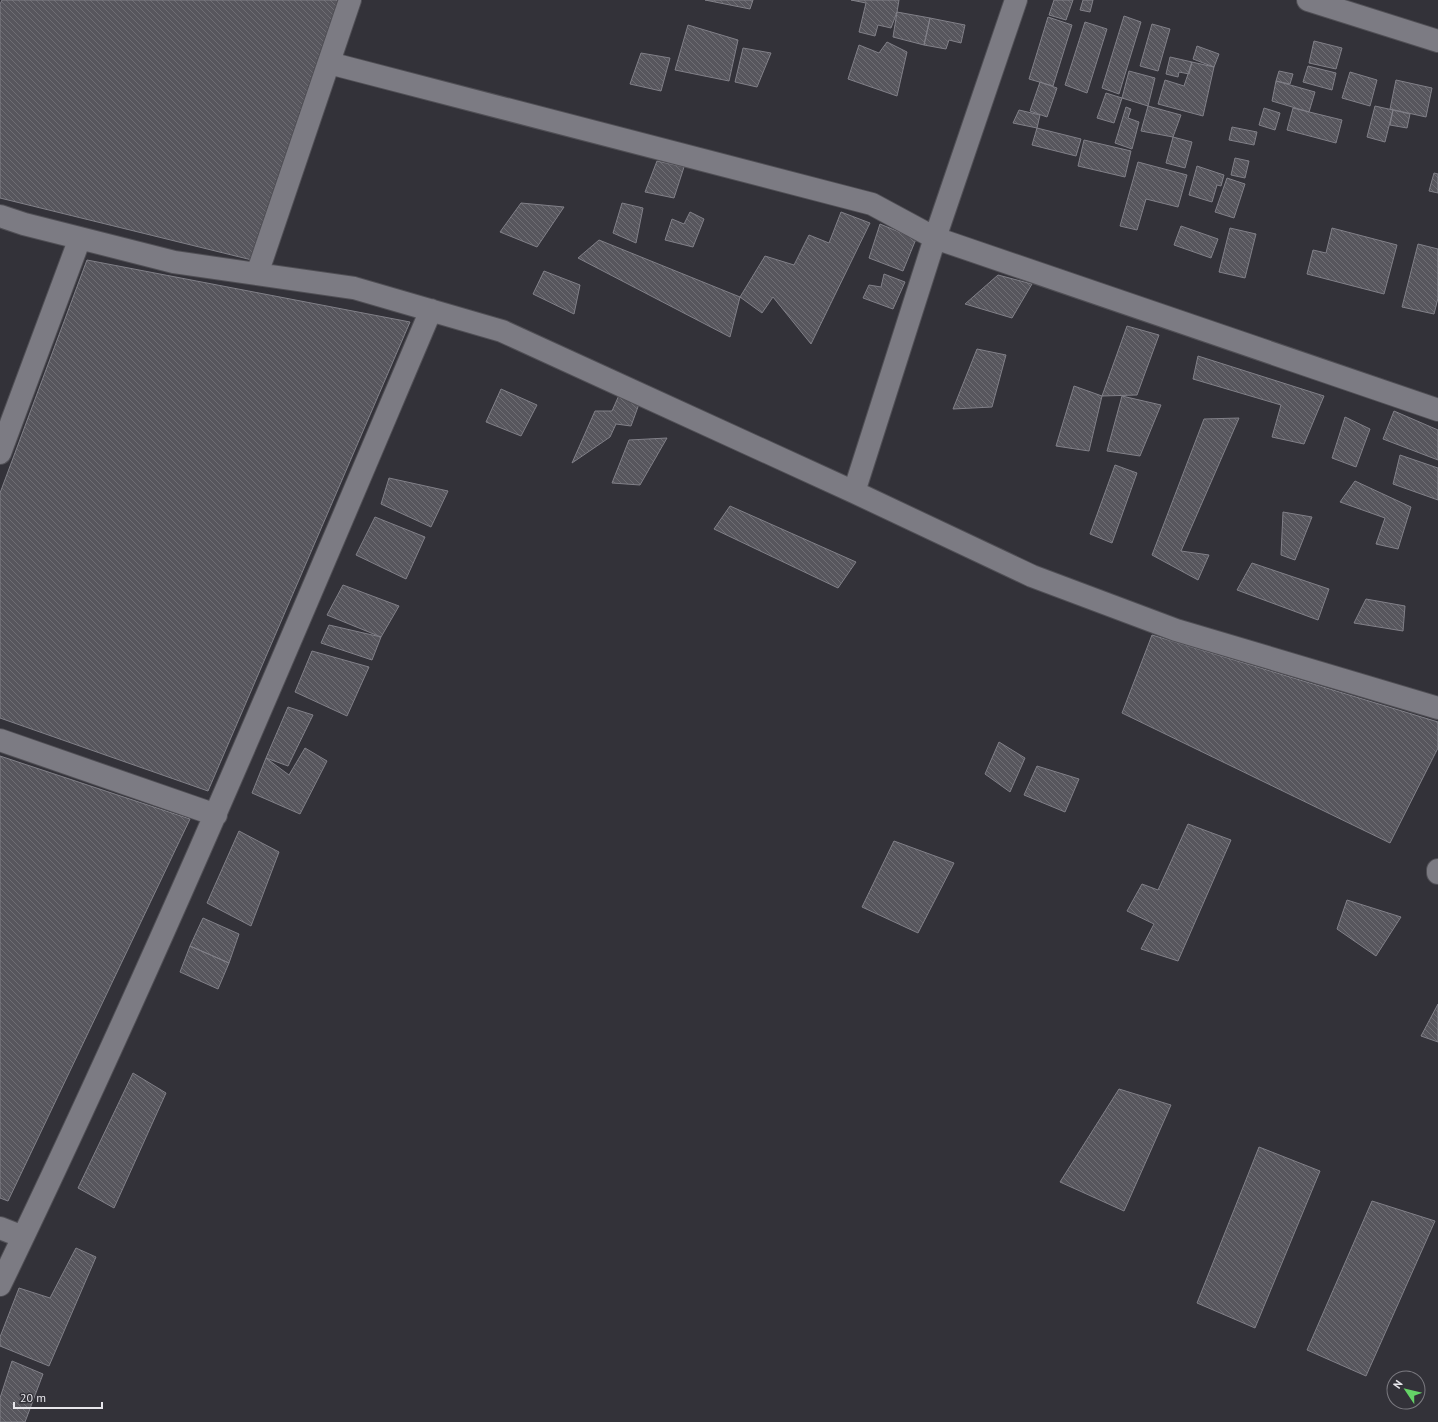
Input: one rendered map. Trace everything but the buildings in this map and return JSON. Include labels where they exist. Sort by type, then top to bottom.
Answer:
[{"type":"street","points":[[258,274],[350,0]]},
{"type":"street","points":[[854,492],[935,238],[1016,0]]},
{"type":"street","points":[[1308,0],[1438,41]]},
{"type":"street","points":[[328,63],[872,204],[935,238],[1438,410]]},
{"type":"street","points":[[0,216],[24,224],[174,262],[354,288],[502,331],[854,492],[1032,576],[1176,630],[1438,708]]},
{"type":"street","points":[[0,453],[80,238]]},
{"type":"street","points":[[0,1285],[216,815],[431,310]]},
{"type":"street","points":[[0,740],[216,815]]},
{"type":"street","points":[[0,1228],[23,1237]]}]
